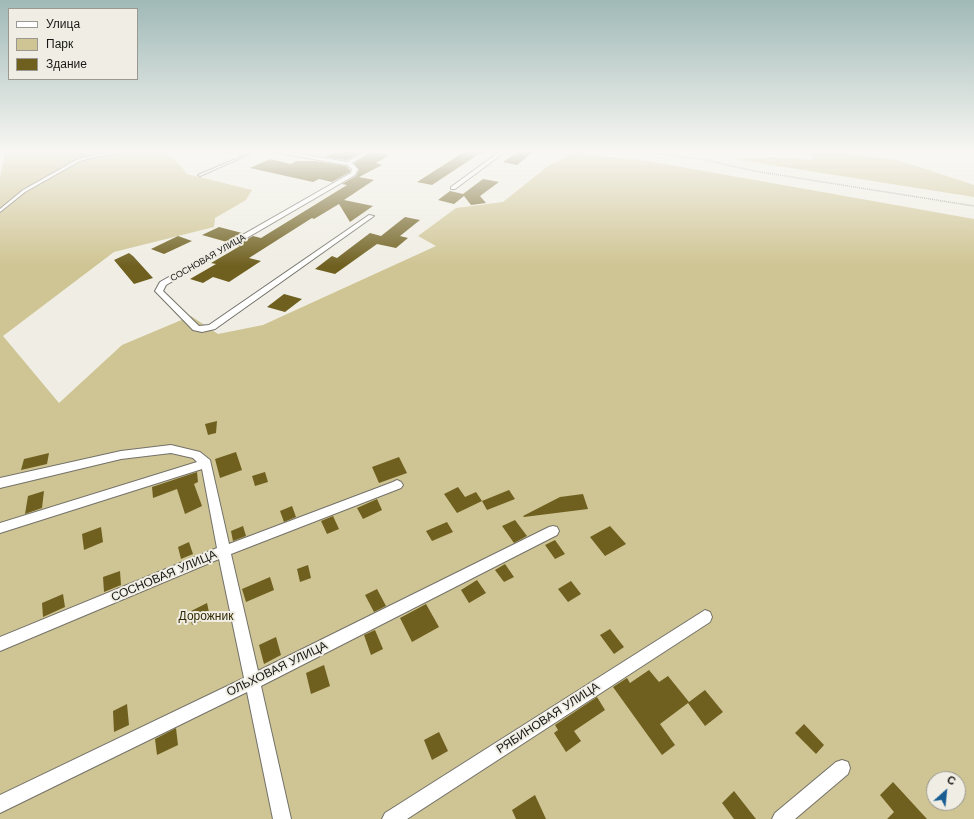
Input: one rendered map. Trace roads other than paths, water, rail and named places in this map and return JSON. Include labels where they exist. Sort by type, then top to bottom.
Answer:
[{"type":"street","name":"СОСНОВАЯ УЛИЦА","points":[[325,190],[163,284],[159,290],[196,328],[202,329],[212,327],[371,216]]},
{"type":"street","points":[[0,483],[121,455],[172,449],[196,454],[206,463],[282,819]]},
{"type":"street","points":[[0,528],[206,463]]},
{"type":"street","name":"СОСНОВАЯ УЛИЦА","points":[[0,644],[224,551],[397,485]]},
{"type":"street","name":"ОЛЬХОВАЯ УЛИЦА","points":[[0,804],[252,682],[553,531]]},
{"type":"street","name":"РЯБИНОВАЯ УЛИЦА","points":[[392,819],[704,617]]},
{"type":"street","points":[[781,819],[842,768]]},
{"type":"lane","points":[[0,211],[25,190]]},
{"type":"park label","name":"Дорожник","points":[[206,616]]}]
